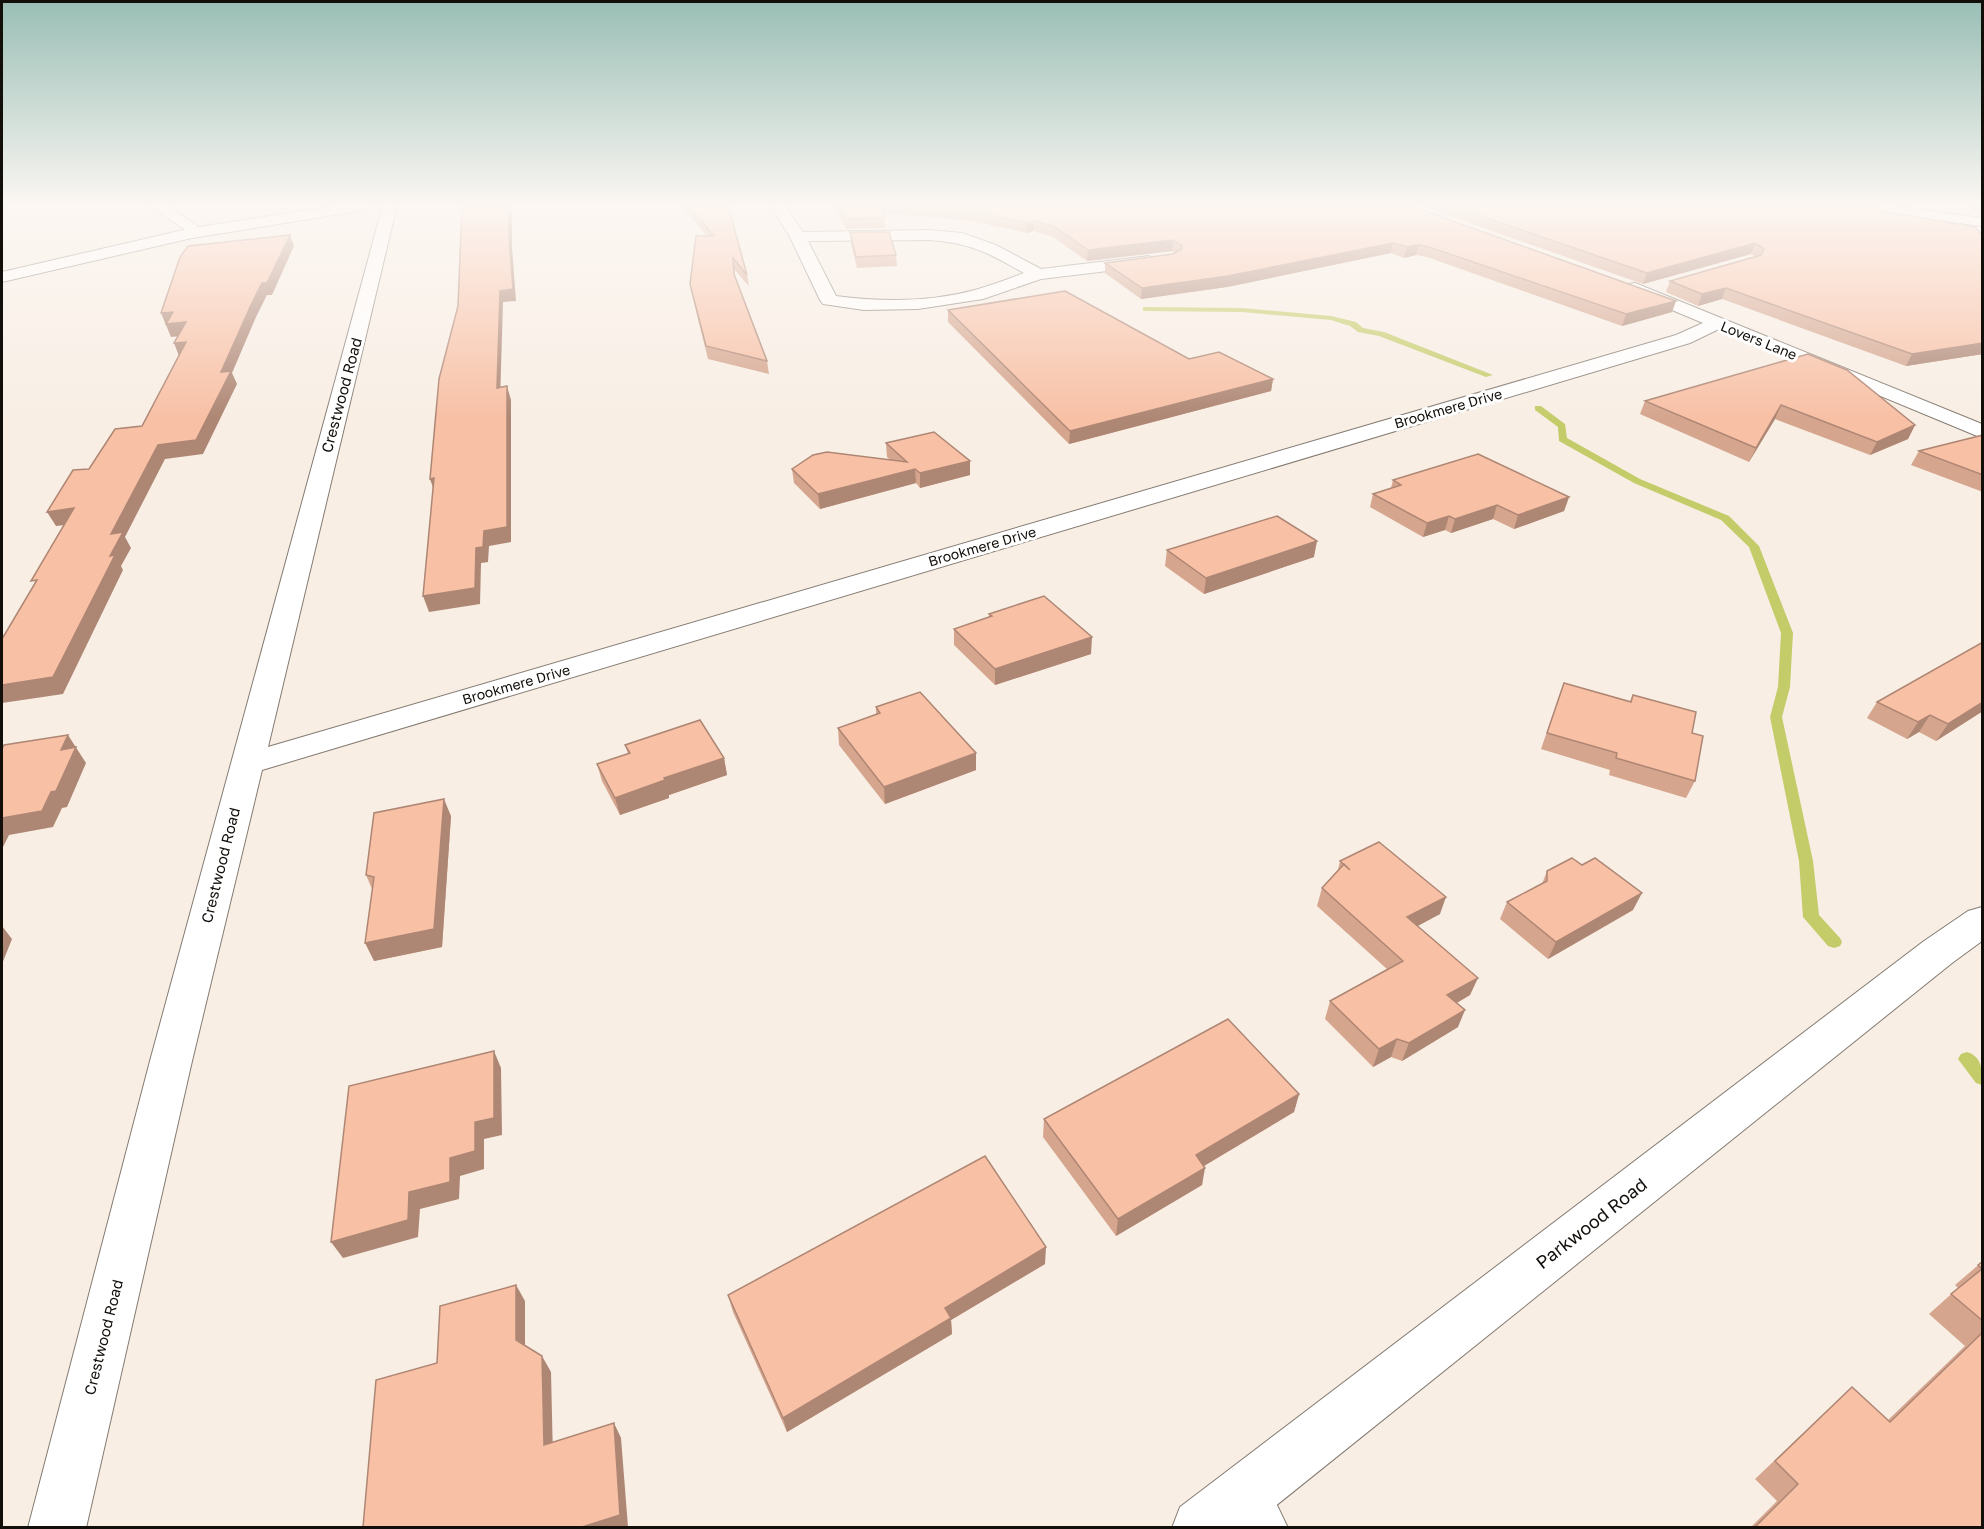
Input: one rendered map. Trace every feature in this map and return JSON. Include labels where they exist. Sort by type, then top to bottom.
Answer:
[{"type":"street","name":"Crestwood Road","points":[[57,1527],[246,764],[372,276]]},
{"type":"street","points":[[817,276],[829,300],[864,305],[918,304],[977,295],[1031,276]]},
{"type":"street","name":"Lovers Lane","points":[[1622,283],[1983,432]]},
{"type":"street","points":[[1642,291],[1664,285]]},
{"type":"street","name":"Brookmere Drive","points":[[246,764],[1672,342],[1717,323]]},
{"type":"street","name":"Parkwood Road","points":[[1201,1527],[1258,1509],[1938,952],[1983,921]]},
{"type":"building","points":[[173,276],[270,276],[267,283],[262,283],[251,305],[221,372],[231,371],[196,440],[158,445],[111,534],[123,532],[110,556],[115,555],[53,677],[2,685],[2,639],[37,580],[31,581],[74,508],[47,512],[73,470],[89,469],[115,429],[142,426],[186,342],[174,343],[186,322],[166,324],[173,312],[161,313]]},
{"type":"building","points":[[459,276],[512,276],[513,289],[500,291],[497,388],[507,386],[507,527],[484,531],[483,547],[476,548],[475,588],[423,596],[434,478],[430,479],[439,379],[458,306]]},
{"type":"building","points":[[691,276],[735,276],[767,361],[706,346],[690,284]]},
{"type":"building","points":[[1125,276],[1225,276],[1142,288]]},
{"type":"building","points":[[1515,276],[1607,276],[1676,301],[1626,314]]},
{"type":"building","points":[[1686,276],[1983,276],[1983,343],[1912,354],[1726,288],[1702,294],[1670,281]]},
{"type":"building","points":[[1065,291],[1189,359],[1219,352],[1273,379],[1070,431],[948,310]]},
{"type":"building","points":[[1808,354],[1847,370],[1915,425],[1877,442],[1781,405],[1756,448],[1645,401]]},
{"type":"building","points":[[934,432],[970,461],[920,473],[915,469],[818,494],[792,469],[813,455],[827,452],[907,462],[886,443]]},
{"type":"building","points":[[1983,435],[1983,475],[1919,451]]},
{"type":"building","points":[[1478,454],[1569,497],[1518,515],[1497,505],[1455,519],[1449,516],[1427,523],[1373,494],[1401,485],[1393,480]]},
{"type":"building","points":[[1277,516],[1317,541],[1206,578],[1167,550]]},
{"type":"building","points":[[1044,596],[1092,637],[995,669],[954,629],[992,616],[989,614]]},
{"type":"building","points":[[1983,642],[1983,702],[1948,724],[1930,715],[1918,722],[1877,702]]},
{"type":"building","points":[[1564,683],[1631,702],[1633,695],[1696,712],[1692,733],[1703,736],[1695,781],[1616,758],[1617,753],[1547,733]]},
{"type":"building","points":[[920,692],[976,753],[884,787],[838,728],[880,713],[876,707]]},
{"type":"building","points":[[700,720],[724,758],[664,778],[665,780],[615,798],[597,764],[630,753],[625,745]]},
{"type":"building","points":[[68,735],[61,750],[76,747],[56,791],[51,792],[42,811],[2,818],[2,749],[4,745]]},
{"type":"building","points":[[444,799],[434,929],[365,943],[374,877],[366,875],[374,813]]},
{"type":"building","points":[[1379,842],[1446,897],[1407,917],[1478,978],[1447,995],[1465,1010],[1409,1043],[1397,1039],[1379,1049],[1330,1001],[1403,961],[1322,888],[1344,864],[1340,861]]},
{"type":"building","points":[[1572,858],[1582,865],[1595,858],[1642,893],[1556,942],[1507,902],[1547,881],[1547,871]]},
{"type":"building","points":[[1228,1019],[1299,1094],[1196,1155],[1205,1168],[1118,1219],[1044,1119]]},
{"type":"building","points":[[494,1051],[494,1118],[475,1122],[475,1151],[450,1158],[450,1182],[409,1192],[408,1220],[331,1242],[349,1086]]},
{"type":"building","points":[[985,1156],[1046,1247],[945,1308],[951,1318],[783,1418],[728,1295]]},
{"type":"building","points":[[1983,1261],[1983,1321],[1951,1294],[1982,1269],[1978,1265]]},
{"type":"building","points":[[516,1285],[516,1340],[542,1356],[544,1445],[614,1423],[620,1515],[582,1527],[363,1527],[376,1380],[437,1363],[440,1306]]},
{"type":"building","points":[[1983,1332],[1983,1527],[1756,1526],[1798,1484],[1775,1461],[1852,1387],[1890,1422]]},
{"type":"waterway","points":[[1146,309],[1242,310],[1331,318],[1353,324],[1361,330],[1381,334],[1489,375]]},
{"type":"waterway","points":[[1538,408],[1562,426],[1562,439],[1637,481],[1725,518],[1754,546],[1787,633],[1784,687],[1776,717],[1806,861],[1811,917],[1834,942]]},
{"type":"waterway","points":[[1967,1059],[1982,1078]]}]
